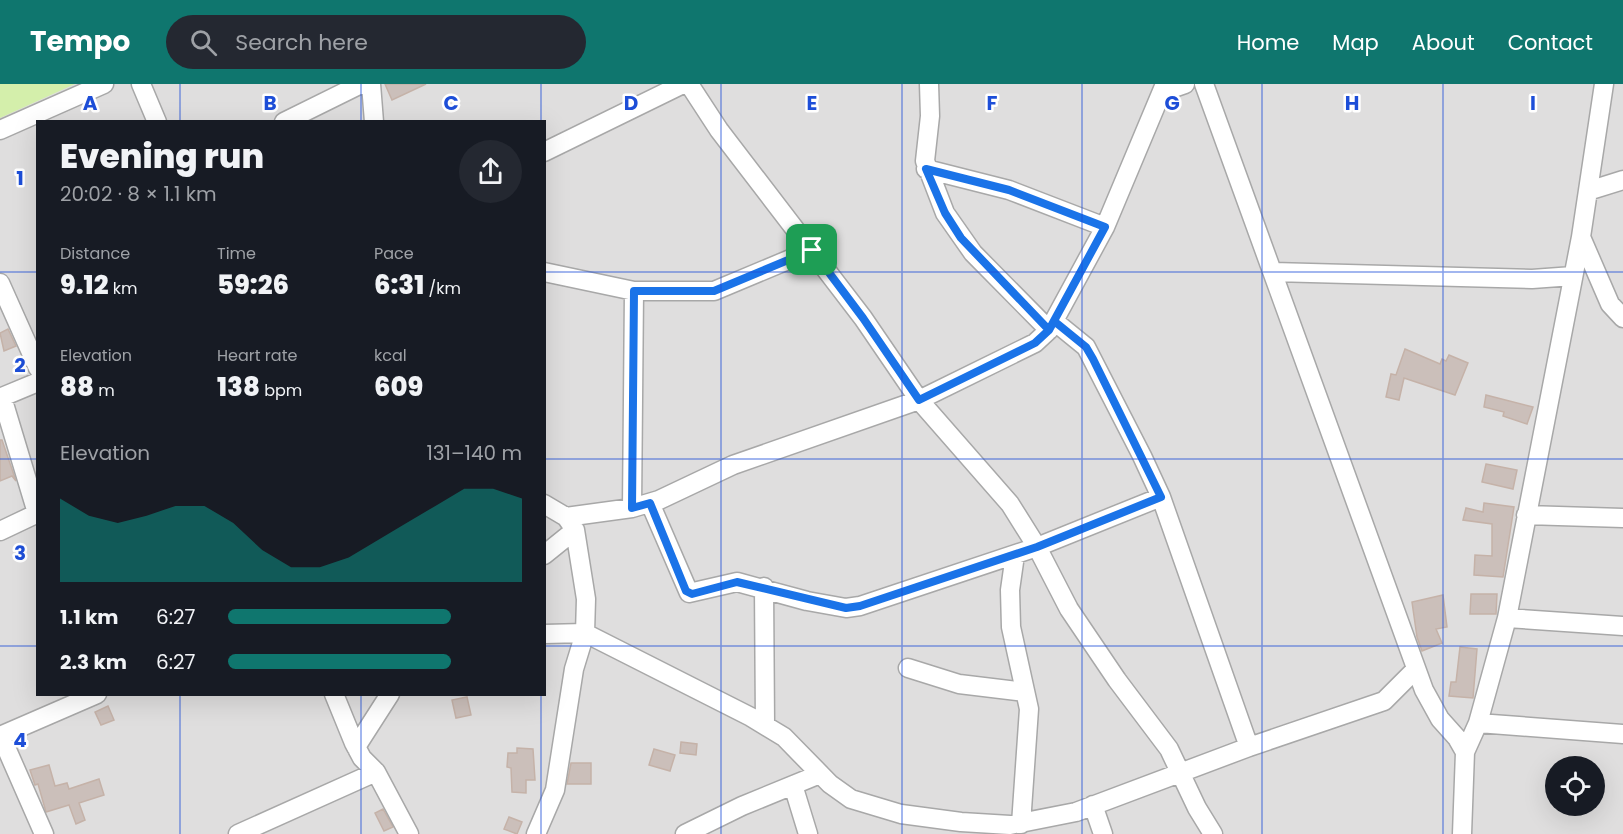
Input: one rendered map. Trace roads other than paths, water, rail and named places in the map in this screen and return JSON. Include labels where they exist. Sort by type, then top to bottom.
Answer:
[{"type":"street","points":[[0,130],[48,115],[104,84]]},
{"type":"street","points":[[141,84],[156,120]]},
{"type":"street","points":[[288,120],[361,84]]},
{"type":"street","points":[[371,84],[374,120]]},
{"type":"street","points":[[546,151],[683,84]]},
{"type":"street","points":[[689,84],[719,130],[863,318],[919,400],[1010,504],[1037,547],[1069,609],[1117,680],[1152,723],[1183,773],[1197,808],[1213,834]]},
{"type":"street","points":[[929,84],[930,116],[924,152],[926,169],[945,213],[961,238],[1051,325],[1086,347],[1093,359],[1161,497],[1249,747]]},
{"type":"street","points":[[546,553],[570,523],[650,503],[733,465],[919,400],[1035,343],[1051,325],[1105,227],[1163,88],[1185,84]]},
{"type":"street","points":[[1204,84],[1416,669],[1440,718],[1457,738],[1465,752]]},
{"type":"street","points":[[1463,833],[1465,752],[1478,723],[1507,618],[1581,237],[1604,84]]},
{"type":"street","points":[[926,169],[1009,190],[1105,227]]},
{"type":"street","points":[[1588,191],[1623,180]]},
{"type":"street","points":[[1581,237],[1610,304],[1623,318]]},
{"type":"street","points":[[546,272],[634,291],[714,291],[812,250]]},
{"type":"street","points":[[1273,272],[1532,279],[1573,276]]},
{"type":"street","points":[[0,283],[36,364]]},
{"type":"street","points":[[632,508],[634,291]]},
{"type":"street","points":[[36,383],[2,397],[2,405],[36,510]]},
{"type":"street","points":[[650,503],[686,591],[692,594],[737,582],[764,587],[807,601],[846,608],[934,583],[1015,555],[1161,497]]},
{"type":"street","points":[[536,834],[555,790],[574,669],[585,633],[586,598],[570,523],[546,505]]},
{"type":"street","points":[[0,531],[36,513]]},
{"type":"street","points":[[1526,515],[1623,518]]},
{"type":"street","points":[[1015,555],[1010,590],[1011,627],[1029,716],[1021,824]]},
{"type":"street","points":[[764,587],[765,725]]},
{"type":"street","points":[[1507,618],[1623,626]]},
{"type":"street","points":[[546,634],[585,633],[667,673],[784,737],[820,774],[851,799],[939,826],[1021,824],[1093,806],[1249,747],[1384,701],[1416,669]]},
{"type":"street","points":[[908,668],[959,684],[1025,692]]},
{"type":"street","points":[[44,834],[1,736],[91,696]]},
{"type":"street","points":[[335,696],[356,747],[376,772],[409,834]]},
{"type":"street","points":[[356,747],[389,696]]},
{"type":"street","points":[[1478,723],[1623,734]]},
{"type":"street","points":[[238,834],[376,772]]},
{"type":"street","points":[[685,834],[742,806],[820,774]]},
{"type":"street","points":[[793,785],[808,834]]},
{"type":"street","points":[[1093,806],[1103,834]]}]
